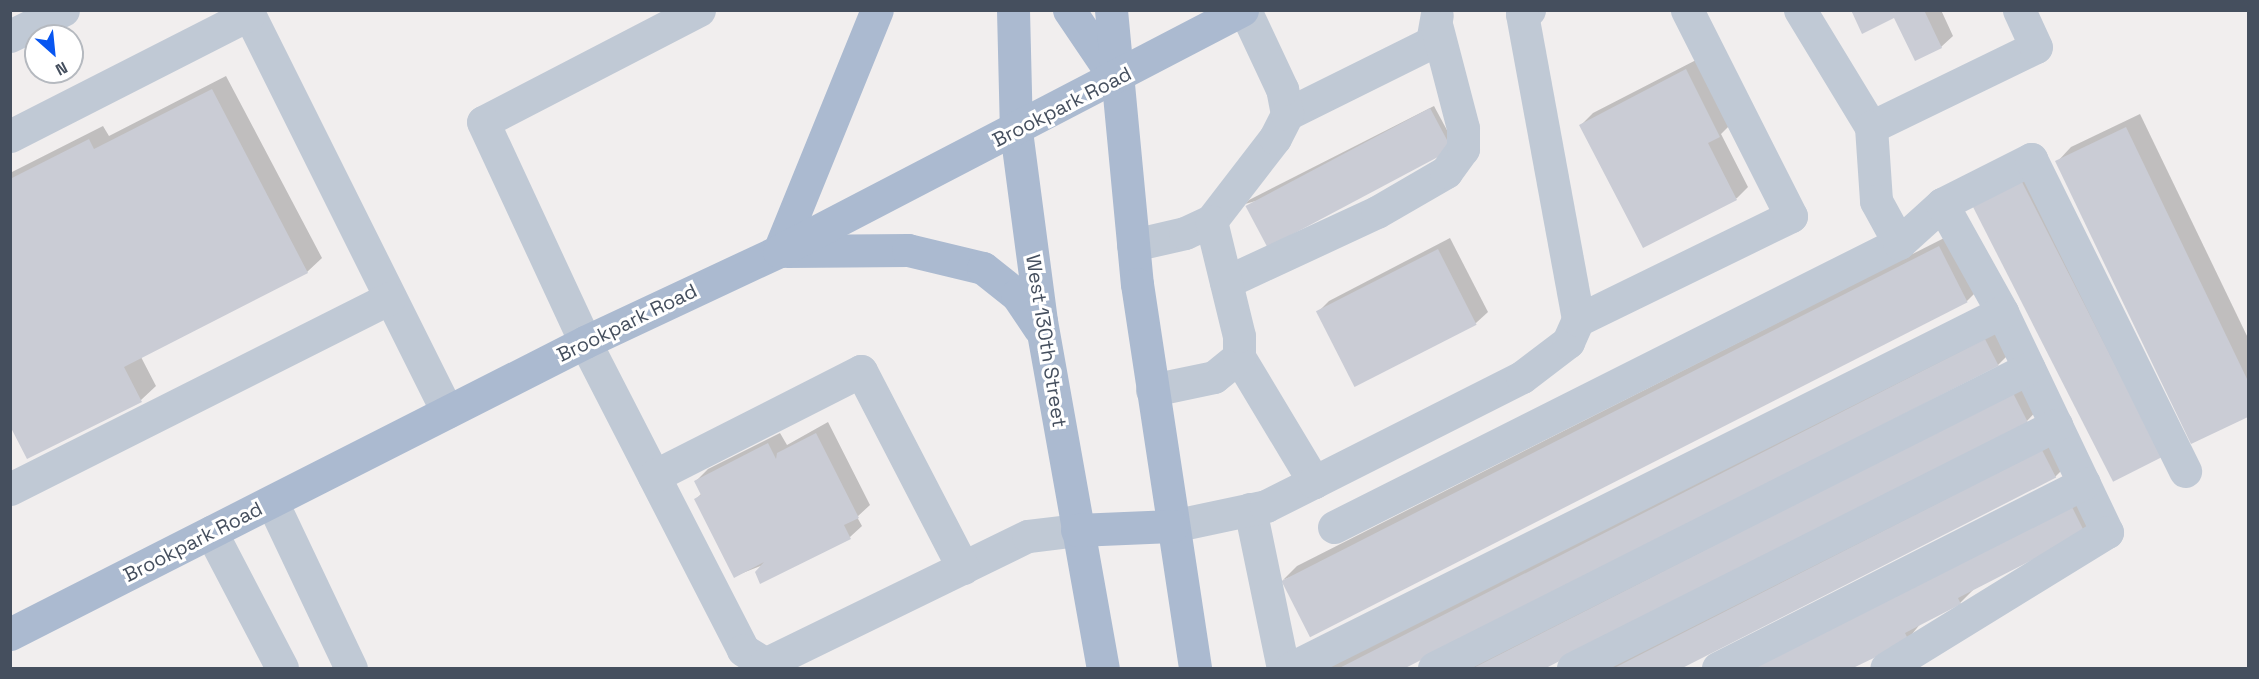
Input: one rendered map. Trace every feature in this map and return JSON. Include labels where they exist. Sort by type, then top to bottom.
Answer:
[{"type":"main road","points":[[877,10],[779,251],[908,250],[983,268],[1017,296],[1044,336]]},
{"type":"main road","name":"West 130th Street","points":[[1013,10],[1016,131],[1044,336],[1103,669]]},
{"type":"main road","points":[[1069,10],[1116,80]]},
{"type":"main road","points":[[1111,10],[1133,245],[1152,390],[1195,669]]},
{"type":"main road","name":"Brookpark Road","points":[[10,634],[585,342],[779,251],[1116,80],[1244,10]]},
{"type":"main road","points":[[1077,531],[1172,526]]},
{"type":"lane","points":[[10,36],[63,10]]},
{"type":"lane","points":[[699,10],[483,122],[585,342],[743,650],[765,663],[1028,536],[1077,531]]},
{"type":"lane","points":[[1244,10],[1282,88],[1287,114]]},
{"type":"lane","points":[[1172,526],[1250,510],[1314,482],[1522,377],[1568,342],[1578,320],[1522,14],[1529,10]]},
{"type":"lane","points":[[1578,320],[1791,216],[1686,10]]},
{"type":"lane","points":[[1800,10],[1871,127],[1876,201],[1899,243]]},
{"type":"lane","points":[[1871,127],[2036,47],[2019,10]]},
{"type":"lane","points":[[10,136],[248,12],[447,412]]},
{"type":"lane","points":[[1133,245],[1185,233],[1211,221],[1275,138],[1287,114],[1432,42],[1436,20]]},
{"type":"lane","points":[[1226,282],[1377,212],[1446,172],[1463,149],[1463,128],[1436,20]]},
{"type":"lane","points":[[1334,527],[1899,243],[1942,204],[2031,159],[2185,471]]},
{"type":"lane","points":[[1886,669],[2107,532],[2002,312],[1942,204]]},
{"type":"lane","points":[[1211,221],[1226,282],[1239,357],[1314,482]]},
{"type":"lane","points":[[10,489],[390,298]]},
{"type":"lane","points":[[1291,669],[2002,312]]},
{"type":"lane","points":[[1152,390],[1214,377],[1239,357]]},
{"type":"lane","points":[[1434,669],[2029,368]]},
{"type":"lane","points":[[654,476],[861,371],[963,568]]},
{"type":"lane","points":[[1573,669],[2056,425]]},
{"type":"lane","points":[[1718,669],[2084,483]]},
{"type":"lane","points":[[272,502],[351,669]]},
{"type":"lane","points":[[1250,510],[1283,669]]},
{"type":"lane","points":[[211,532],[282,669]]},
{"type":"building","points":[[1851,10],[1924,10],[1942,48],[1915,61],[1894,18],[1862,34]]},
{"type":"building","points":[[1686,69],[1720,137],[1708,143],[1737,200],[1643,248],[1579,125]]},
{"type":"building","points":[[212,89],[308,273],[124,367],[142,402],[27,459],[10,426],[10,179],[89,139],[94,149]]},
{"type":"building","points":[[1430,108],[1452,149],[1268,248],[1245,206]]},
{"type":"building","points":[[2126,127],[2248,381],[2248,417],[2191,444],[2055,161]]},
{"type":"building","points":[[2020,178],[2162,457],[2113,482],[1971,203]]},
{"type":"building","points":[[1939,246],[1968,302],[1310,637],[1281,581]]},
{"type":"building","points":[[1438,249],[1477,325],[1355,387],[1316,311]]},
{"type":"building","points":[[1985,339],[1999,366],[1405,668],[1339,668]]},
{"type":"building","points":[[2013,393],[2028,422],[1546,668],[1473,668]]},
{"type":"building","points":[[816,433],[859,518],[844,525],[851,539],[760,584],[755,572],[764,562],[734,578],[694,499],[701,495],[694,481],[768,443],[776,459],[777,453]]},
{"type":"building","points":[[2042,450],[2056,478],[1682,668],[1614,668]]},
{"type":"building","points":[[2071,505],[2085,533],[1958,598],[1961,604],[1905,633],[1909,641],[1853,668],[1748,668]]}]
